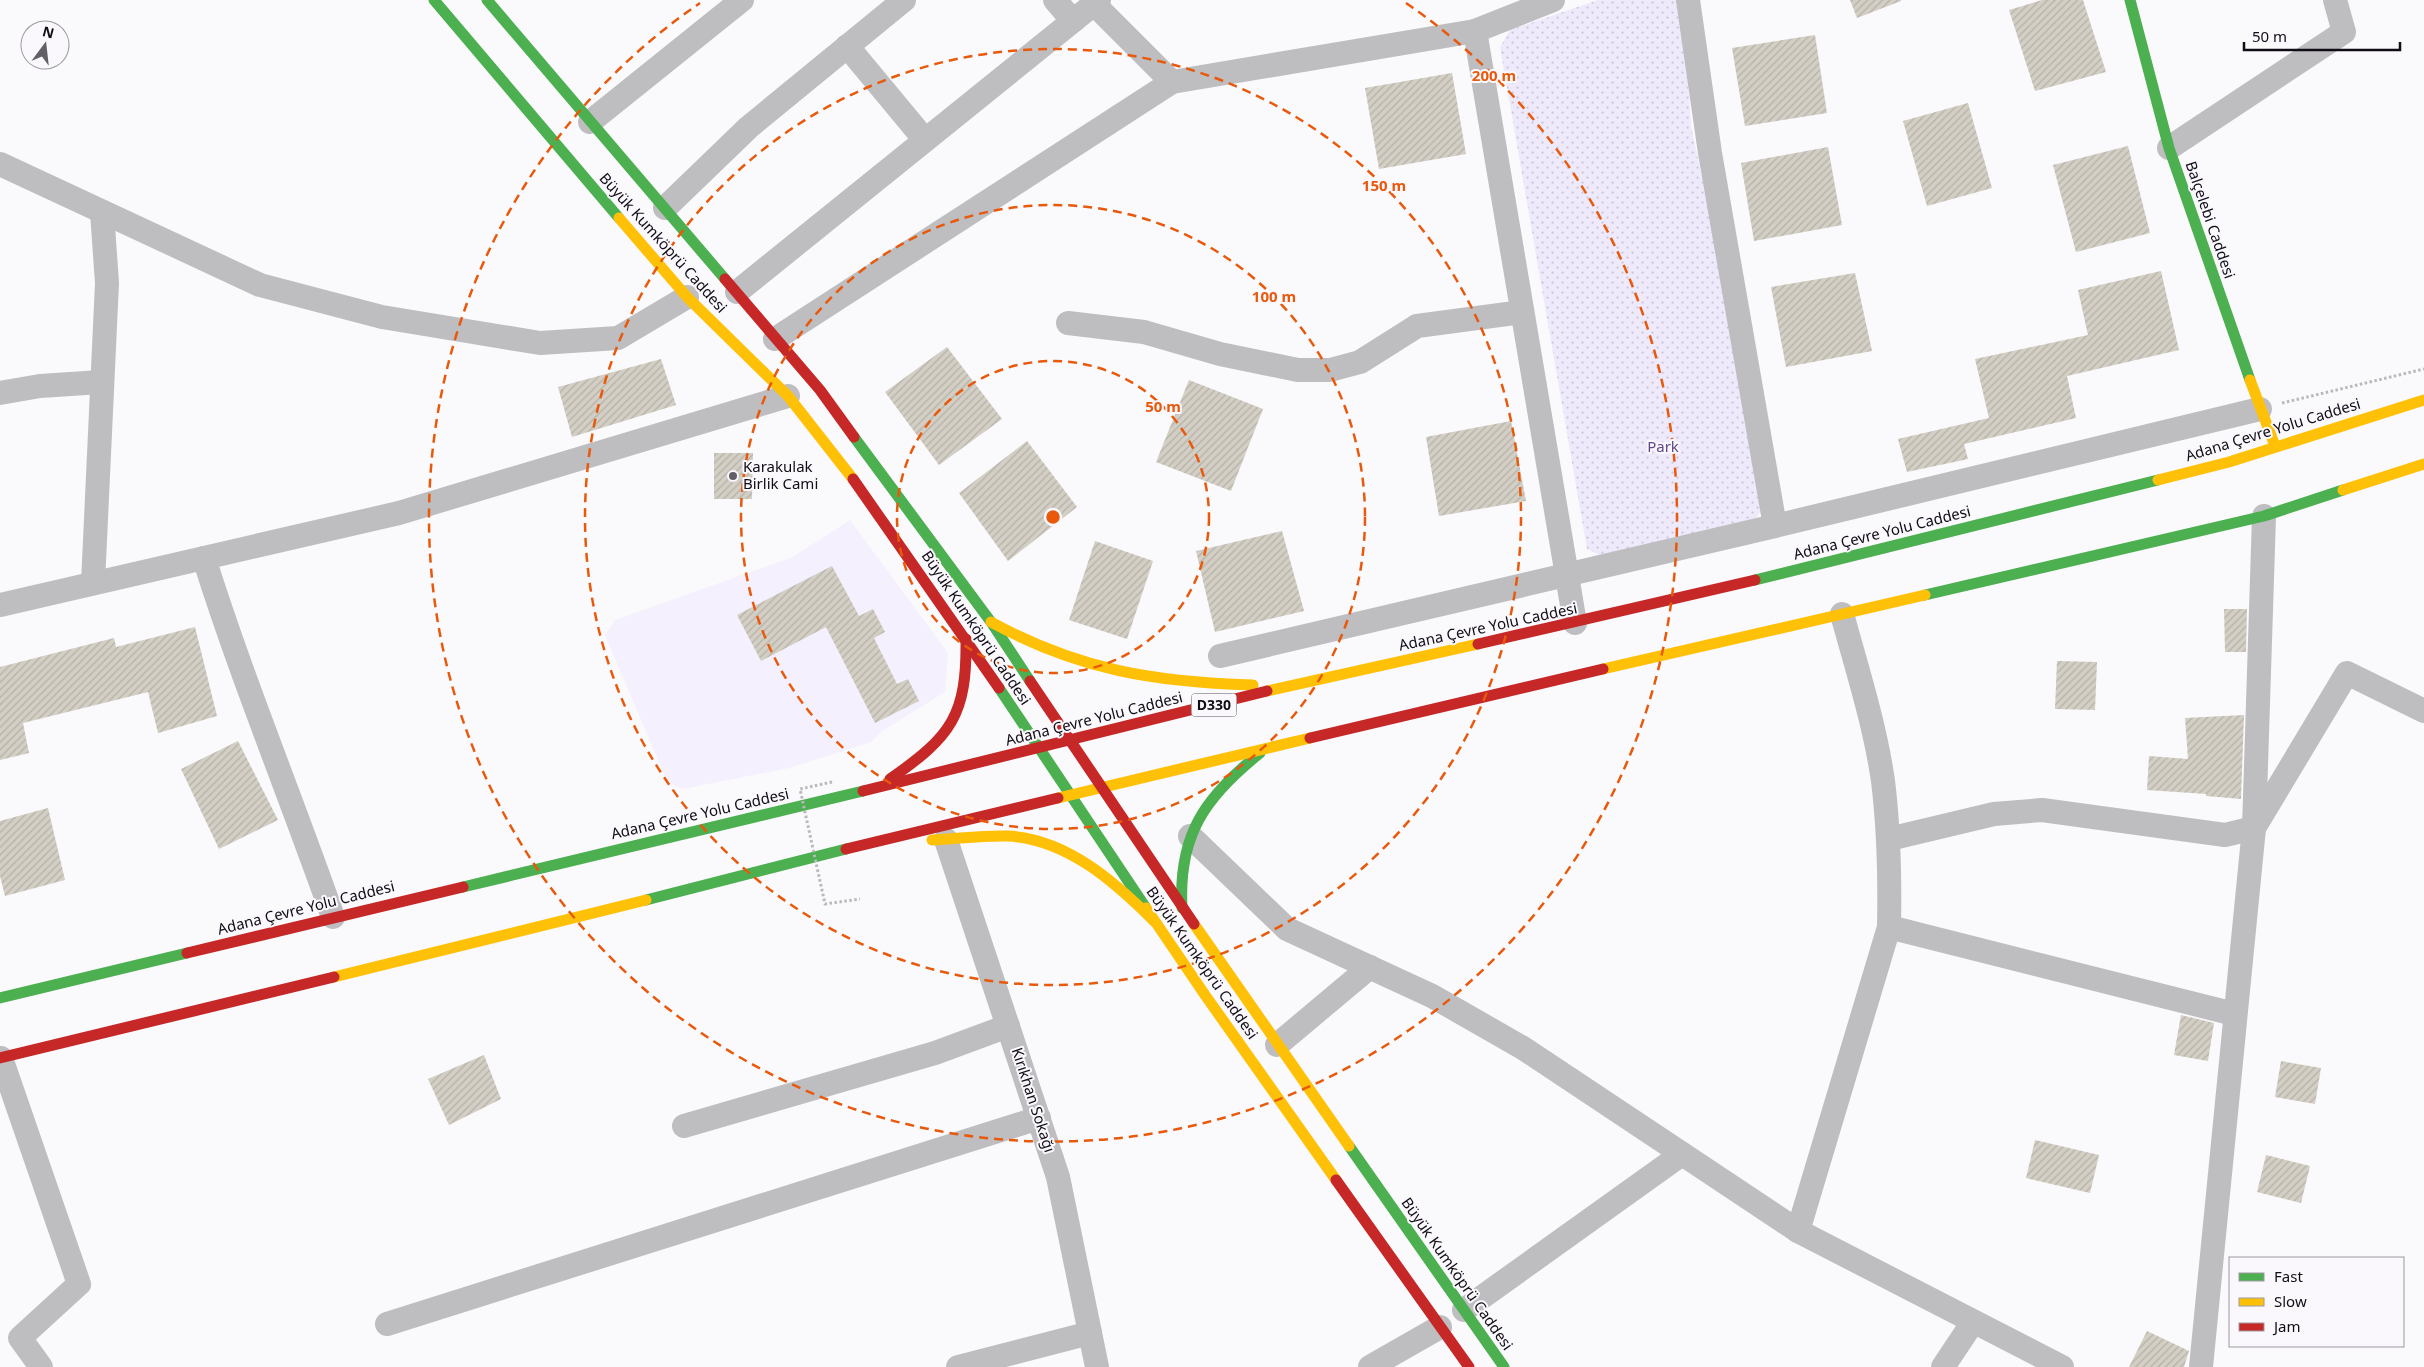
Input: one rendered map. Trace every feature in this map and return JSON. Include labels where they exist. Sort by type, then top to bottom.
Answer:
[{"type":"main road","name":"Büyük Kumköprü Caddesi","points":[[434,0],[687,297],[788,396],[866,496],[966,639],[1154,921],[1469,1367]]},
{"type":"main road","name":"Büyük Kumköprü Caddesi","points":[[486,0],[820,390],[991,622],[1182,908],[1504,1367]]},
{"type":"main road","name":"Balçelebi Caddesi","points":[[2130,0],[2169,148],[2260,409],[2275,446]]},
{"type":"main road","name":"Adana Çevre Yolu Caddesi","points":[[0,998],[877,788],[1297,684],[1575,623],[1964,528],[2229,462],[2424,400]]},
{"type":"main road","points":[[0,1058],[1101,787],[2264,516],[2424,464]]},
{"type":"main road","points":[[991,622],[1058,655],[1118,672],[1150,678],[1222,684],[1297,684]]},
{"type":"main road","points":[[877,788],[942,740],[954,720],[963,696],[967,675],[966,639]]},
{"type":"main road","points":[[1182,908],[1180,878],[1190,836],[1204,809],[1226,781],[1269,747]]},
{"type":"main road","points":[[878,841],[1020,837],[1044,844],[1066,854],[1112,882],[1154,921]]},
{"type":"street","points":[[590,122],[742,0]]},
{"type":"street","points":[[665,208],[749,127],[904,0]]},
{"type":"street","points":[[1055,0],[1073,21]]},
{"type":"street","points":[[775,339],[1172,82],[1475,32],[1553,0]]},
{"type":"street","points":[[1688,0],[1710,153],[1776,526]]},
{"type":"street","points":[[2169,148],[2344,32],[2335,0]]},
{"type":"street","points":[[737,292],[1097,2],[1172,82]]},
{"type":"street","points":[[1475,32],[1575,623]]},
{"type":"street","points":[[847,46],[925,140]]},
{"type":"street","points":[[0,164],[260,284],[382,317],[540,343],[618,338],[687,297]]},
{"type":"street","points":[[93,583],[107,283],[102,212]]},
{"type":"street","points":[[1068,324],[1144,332],[1220,354],[1298,370],[1330,370],[1360,362],[1417,326],[1522,312]]},
{"type":"street","points":[[0,393],[40,386],[101,382]]},
{"type":"street","points":[[0,605],[399,513],[788,396]]},
{"type":"street","points":[[1220,656],[1567,576],[2260,409]]},
{"type":"street","points":[[2201,1367],[2234,1014],[2254,828],[2264,516]]},
{"type":"street","points":[[204,558],[230,639],[301,825],[333,917]]},
{"type":"street","points":[[1798,1231],[1889,927],[1889,839],[1883,780],[1865,696],[1842,614]]},
{"type":"street","points":[[1889,839],[1994,814],[2042,810],[2225,835],[2254,828],[2347,673],[2424,711]]},
{"type":"street","points":[[1190,836],[1287,929],[1432,996],[1523,1048],[1798,1231],[2062,1367]]},
{"type":"street","name":"Kırıkhan Sokağı","points":[[946,840],[1058,1177],[1097,1367]]},
{"type":"street","points":[[1889,927],[2234,1014]]},
{"type":"street","points":[[1277,1045],[1370,967]]},
{"type":"street","points":[[684,1126],[936,1053],[1008,1026]]},
{"type":"street","points":[[0,1058],[79,1284],[20,1338],[41,1367]]},
{"type":"street","points":[[387,1324],[1039,1118]]},
{"type":"street","points":[[1464,1310],[1682,1154]]},
{"type":"street","points":[[1944,1367],[1974,1322]]},
{"type":"street","points":[[1370,1367],[1440,1327]]},
{"type":"street","points":[[958,1367],[1090,1333]]},
{"type":"path","points":[[2260,409],[2424,370]]},
{"type":"path","points":[[832,782],[800,788],[824,904],[860,899]]},
{"type":"shaded area","points":[[850,520],[948,653],[945,692],[882,731],[871,742],[789,768],[682,789],[667,781],[605,635],[615,620],[793,557]]},
{"type":"green space","name":"Park","points":[[1598,0],[1683,0],[1691,126],[1769,499],[1754,521],[1606,558],[1587,549],[1500,47],[1510,30]]},
{"type":"building","points":[[1850,0],[1901,0],[1901,1],[1857,18]]},
{"type":"building","points":[[2042,0],[2083,0],[2106,72],[2035,91],[2009,10]]},
{"type":"building","points":[[1815,35],[1827,113],[1745,126],[1732,48]]},
{"type":"building","points":[[1452,73],[1466,154],[1379,169],[1365,88]]},
{"type":"building","points":[[1968,103],[1992,188],[1927,206],[1903,121]]},
{"type":"building","points":[[2128,146],[2150,233],[2076,252],[2053,165]]},
{"type":"building","points":[[1828,147],[1842,225],[1754,241],[1741,163]]},
{"type":"building","points":[[2161,271],[2179,350],[2067,376],[2076,418],[1964,444],[1968,459],[1907,472],[1898,439],[1989,418],[1975,359],[2088,335],[2078,290]]},
{"type":"building","points":[[1855,273],[1872,351],[1786,367],[1771,287]]},
{"type":"building","points":[[947,347],[1002,419],[939,465],[885,392]]},
{"type":"building","points":[[661,359],[676,405],[572,437],[558,387]]},
{"type":"building","points":[[1189,380],[1263,409],[1231,491],[1156,462]]},
{"type":"building","points":[[1511,421],[1526,501],[1439,516],[1426,437]]},
{"type":"building","points":[[1027,441],[1077,507],[1008,561],[959,493]]},
{"type":"building","name":"Karakulak Birlik Cami","points":[[714,453],[753,453],[752,499],[714,499]]},
{"type":"building","points":[[1282,531],[1304,611],[1215,632],[1196,551]]},
{"type":"building","points":[[1095,541],[1153,561],[1127,639],[1069,620]]},
{"type":"building","points":[[832,566],[859,616],[873,609],[885,632],[874,638],[897,684],[908,679],[919,701],[875,723],[826,627],[761,661],[737,615]]},
{"type":"building","points":[[2224,609],[2247,609],[2246,652],[2225,652]]},
{"type":"building","points":[[195,627],[217,716],[158,733],[148,692],[23,723],[29,753],[0,760],[0,667],[114,638],[116,647]]},
{"type":"building","points":[[2057,661],[2097,662],[2095,710],[2055,709]]},
{"type":"building","points":[[2244,715],[2241,799],[2206,796],[2206,794],[2147,790],[2149,756],[2188,759],[2185,718]]},
{"type":"building","points":[[238,741],[278,820],[219,849],[181,769]]},
{"type":"building","points":[[48,808],[65,880],[5,896],[0,876],[0,821]]},
{"type":"building","points":[[2181,1015],[2214,1023],[2208,1061],[2174,1055]]},
{"type":"building","points":[[484,1055],[501,1099],[449,1125],[428,1079]]},
{"type":"building","points":[[2281,1061],[2321,1068],[2315,1104],[2275,1097]]},
{"type":"building","points":[[2035,1140],[2099,1155],[2090,1193],[2026,1178]]},
{"type":"building","points":[[2266,1155],[2310,1166],[2301,1203],[2257,1192]]},
{"type":"building","points":[[2147,1331],[2189,1351],[2184,1367],[2129,1367]]},
{"type":"traffic: fast","points":[[434,0],[619,218]]},
{"type":"traffic: fast","points":[[487,0],[725,279]]},
{"type":"traffic: fast","points":[[2130,0],[2169,148],[2250,380]]},
{"type":"traffic: fast","points":[[854,437],[991,622],[1030,681]]},
{"type":"traffic: fast","points":[[1755,580],[2158,480]]},
{"type":"traffic: fast","points":[[1925,595],[2264,516],[2343,490]]},
{"type":"traffic: fast","points":[[999,688],[1146,908]]},
{"type":"traffic: fast","points":[[1182,908],[1182,882],[1185,859],[1190,838],[1199,820],[1210,802],[1224,786],[1260,753]]},
{"type":"traffic: fast","points":[[463,887],[863,791]]},
{"type":"traffic: fast","points":[[646,900],[846,849]]},
{"type":"traffic: fast","points":[[0,998],[187,953]]},
{"type":"traffic: fast","points":[[1349,1146],[1504,1367]]},
{"type":"traffic: slow","points":[[619,218],[687,297],[788,396],[853,479]]},
{"type":"traffic: slow","points":[[2250,380],[2275,446]]},
{"type":"traffic: slow","points":[[2158,480],[2229,462],[2424,400]]},
{"type":"traffic: slow","points":[[2343,490],[2424,464]]},
{"type":"traffic: slow","points":[[1603,669],[1925,595]]},
{"type":"traffic: slow","points":[[991,622],[1055,652],[1118,670],[1183,681],[1253,685]]},
{"type":"traffic: slow","points":[[1267,691],[1478,644]]},
{"type":"traffic: slow","points":[[1058,798],[1310,738]]},
{"type":"traffic: slow","points":[[932,840],[1008,836],[1030,839],[1050,845],[1070,854],[1106,878],[1154,921]]},
{"type":"traffic: slow","points":[[334,977],[646,900]]},
{"type":"traffic: slow","points":[[1146,908],[1336,1180]]},
{"type":"traffic: slow","points":[[1194,924],[1349,1146]]},
{"type":"traffic: jam","points":[[725,279],[820,390],[854,437]]},
{"type":"traffic: jam","points":[[853,479],[999,688]]},
{"type":"traffic: jam","points":[[1478,644],[1755,580]]},
{"type":"traffic: jam","points":[[890,779],[928,750],[942,736],[952,721],[959,705],[963,687],[966,665],[966,639]]},
{"type":"traffic: jam","points":[[1310,738],[1603,669]]},
{"type":"traffic: jam","points":[[1030,681],[1194,924]]},
{"type":"traffic: jam","points":[[863,791],[1267,691]]},
{"type":"traffic: jam","points":[[846,849],[1058,798]]},
{"type":"traffic: jam","points":[[187,953],[463,887]]},
{"type":"traffic: jam","points":[[0,1058],[334,977]]},
{"type":"traffic: jam","points":[[1336,1180],[1469,1367]]},
{"type":"place","name":"Karakulak Birlik Cami","points":[[733,476]]}]
